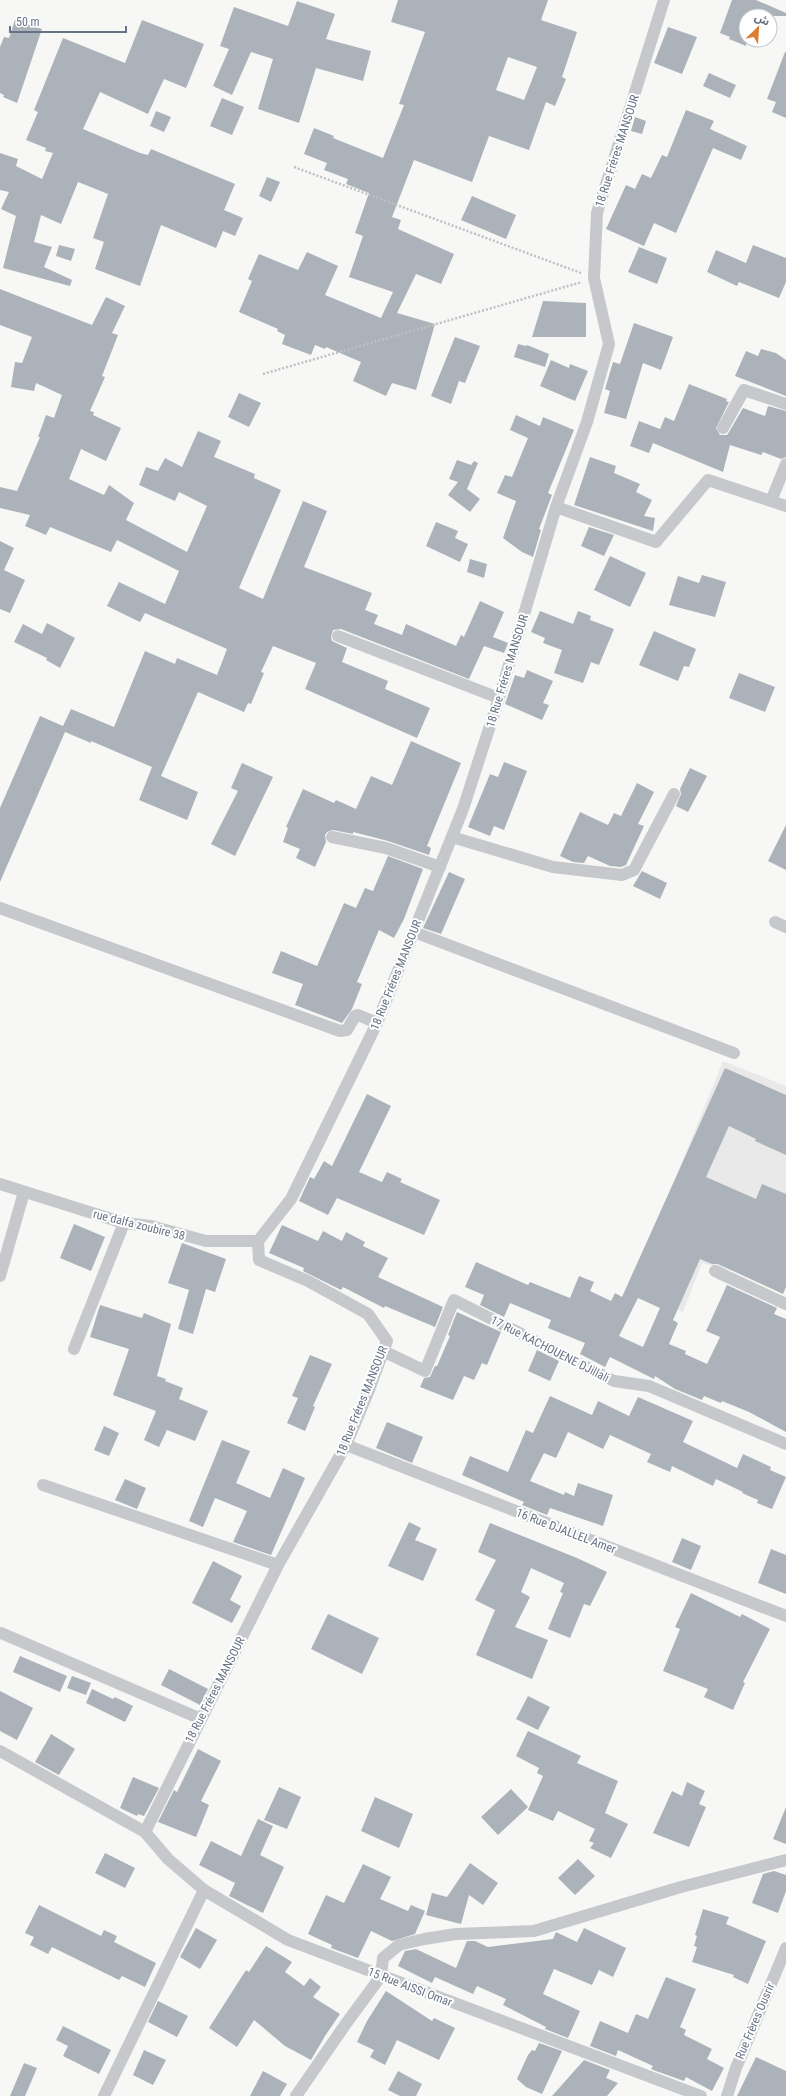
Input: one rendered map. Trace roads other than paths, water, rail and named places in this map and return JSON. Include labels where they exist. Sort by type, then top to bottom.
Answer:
[{"type":"street","name":"18 Rue Fréres MANSOUR","points":[[146,1832],[278,1565],[346,1445],[369,1390],[387,1341],[368,1314],[308,1282],[259,1260],[258,1241],[291,1199],[377,1022],[463,809],[499,698],[556,507],[587,422],[609,344],[594,278],[597,213],[664,0]]},
{"type":"street","points":[[723,428],[744,390],[786,404]]},
{"type":"street","points":[[771,501],[786,464]]},
{"type":"street","points":[[556,507],[656,542],[708,480],[786,506]]},
{"type":"street","points":[[338,636],[499,698]]},
{"type":"street","points":[[452,837],[552,867],[622,874],[634,870],[674,794]]},
{"type":"street","points":[[332,837],[386,848],[440,867]]},
{"type":"street","points":[[0,908],[340,1031],[347,1030],[355,1016],[358,1015],[377,1022]]},
{"type":"street","points":[[414,932],[734,1053]]},
{"type":"street","name":"rue dalfa zoubire 38","points":[[0,1184],[124,1223],[151,1226],[206,1242],[258,1241]]},
{"type":"street","points":[[0,1276],[24,1192]]},
{"type":"street","points":[[74,1349],[124,1223]]},
{"type":"street","points":[[714,1271],[786,1304]]},
{"type":"street","name":"17 Rue KACHOUENE DJillali","points":[[383,1351],[425,1371],[454,1300],[614,1381],[649,1386],[786,1444]]},
{"type":"street","name":"16 Rue DJALLEL Amer","points":[[346,1445],[786,1616]]},
{"type":"street","points":[[42,1485],[278,1565]]},
{"type":"street","points":[[1,1634],[201,1719]]},
{"type":"street","points":[[0,1750],[146,1832]]},
{"type":"street","name":"15 Rue AISSI Omar","points":[[146,1832],[168,1859],[204,1890],[288,1940],[702,2096]]},
{"type":"street","points":[[296,2096],[381,1976],[383,1958],[399,1945],[456,1934],[534,1931],[681,1886],[786,1860]]},
{"type":"street","points":[[104,2096],[204,1890]]},
{"type":"street","name":"Rue Frères Ousrir","points":[[727,2096],[736,2068],[786,1948]]}]
